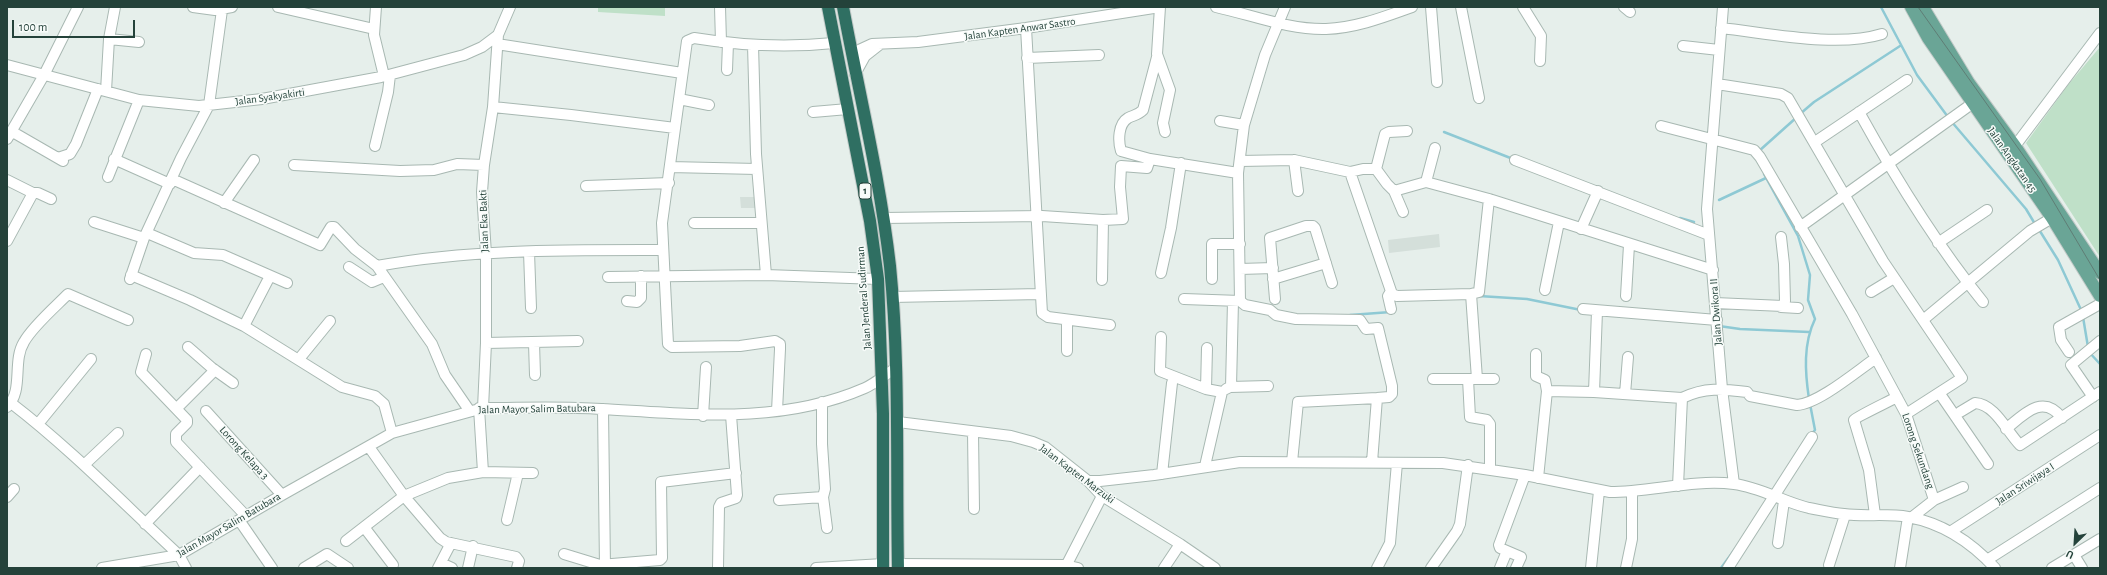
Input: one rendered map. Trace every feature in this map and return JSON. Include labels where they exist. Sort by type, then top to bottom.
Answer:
[{"type":"highway","name":"Jalan Jenderal Sudirman","points":[[828,7],[870,221],[878,279],[882,377],[883,566]]},
{"type":"highway","name":"1","points":[[843,7],[883,218],[892,297],[898,422],[898,566]]},
{"type":"highway","points":[[839,63],[853,61]]},
{"type":"highway","points":[[883,566],[898,566]]},
{"type":"main road","name":"Jalan Angkatan 45","points":[[1911,7],[1921,26],[1959,86],[2052,218],[2100,296]]},
{"type":"main road","points":[[1923,7],[1969,83],[2015,146],[2100,273]]},
{"type":"main road","points":[[2067,242],[2083,247]]},
{"type":"street","points":[[78,7],[44,75],[9,135],[61,160],[70,154],[76,144],[102,90],[115,7]]},
{"type":"street","points":[[193,7],[221,8],[209,105],[146,235],[131,277],[190,300],[244,326],[342,387],[375,396],[384,404],[392,433]]},
{"type":"street","points":[[278,7],[374,29]]},
{"type":"street","points":[[375,146],[388,92],[387,76],[374,29],[376,7]]},
{"type":"street","name":"Jalan Syakyakirti","points":[[7,65],[139,100],[199,106],[209,105],[291,95],[387,76],[464,55],[497,40],[510,7]]},
{"type":"street","points":[[720,7],[727,70]]},
{"type":"street","points":[[1160,7],[1158,57],[1143,110],[1123,123],[1120,136],[1122,152],[1150,159],[1181,163],[1238,174]]},
{"type":"street","name":"Jalan Kapten Anwar Sastro","points":[[853,61],[859,50],[864,46],[918,42],[1026,28],[1160,7]]},
{"type":"street","points":[[1216,7],[1278,22],[1312,28],[1341,28],[1386,16],[1412,7]]},
{"type":"street","points":[[1205,466],[1227,389],[1240,270],[1238,174],[1244,125],[1265,55],[1284,7]]},
{"type":"street","points":[[1431,7],[1437,82]]},
{"type":"street","points":[[1461,7],[1479,98]]},
{"type":"street","points":[[1523,7],[1542,36],[1540,61]]},
{"type":"street","name":"Jalan Dwikora II","points":[[1723,7],[1707,209],[1722,389],[1734,484]]},
{"type":"street","points":[[1026,28],[1042,313],[1048,317],[1110,325]]},
{"type":"street","points":[[1721,28],[1836,39],[1868,38],[1882,34]]},
{"type":"street","points":[[2015,146],[2100,33]]},
{"type":"street","points":[[777,411],[780,344],[776,341],[740,346],[672,347],[668,344],[662,223],[669,183],[687,40],[689,38],[724,43],[795,47],[834,43]]},
{"type":"street","points":[[109,39],[139,42]]},
{"type":"street","points":[[497,40],[682,73]]},
{"type":"street","name":"Jalan Eka Bakti","points":[[483,472],[481,408],[486,343],[486,254],[482,192],[484,165],[493,107],[497,40]]},
{"type":"street","points":[[856,74],[865,56],[879,44]]},
{"type":"street","points":[[753,45],[760,223],[766,275]]},
{"type":"street","points":[[1682,46],[1719,50]]},
{"type":"street","points":[[1027,58],[1098,55]]},
{"type":"street","points":[[1158,57],[1170,90],[1163,123],[1164,132]]},
{"type":"street","points":[[1815,142],[1907,80]]},
{"type":"street","points":[[1717,84],[1781,94],[1788,98],[1894,278],[1962,378],[1940,394],[1906,414]]},
{"type":"street","points":[[679,99],[709,105]]},
{"type":"street","points":[[108,177],[139,100]]},
{"type":"street","points":[[1800,227],[1972,104]]},
{"type":"street","points":[[493,107],[675,128]]},
{"type":"street","points":[[813,112],[848,109]]},
{"type":"street","points":[[1859,112],[1888,164],[1938,243],[1983,302]]},
{"type":"street","points":[[1220,121],[1244,125]]},
{"type":"street","points":[[1661,126],[1713,134]]},
{"type":"street","points":[[1403,212],[1394,191],[1386,184],[1376,169],[1385,134],[1389,132],[1407,131]]},
{"type":"street","name":"Lorong Sekundang","points":[[1713,134],[1757,154],[1852,314],[1906,414],[1934,500],[1910,517]]},
{"type":"street","points":[[1426,182],[1435,148]]},
{"type":"street","points":[[114,159],[171,181],[320,244],[331,227],[334,227],[355,249],[377,266],[432,344],[445,375],[469,410]]},
{"type":"street","points":[[883,218],[1036,216],[1104,220],[1123,219],[1120,187],[1121,166],[1147,168],[1150,159]]},
{"type":"street","points":[[224,203],[254,160]]},
{"type":"street","points":[[1240,161],[1294,160],[1350,172],[1363,168],[1376,169]]},
{"type":"street","points":[[1294,160],[1298,191]]},
{"type":"street","points":[[1515,160],[1709,235]]},
{"type":"street","points":[[1161,273],[1171,228],[1181,163]]},
{"type":"street","points":[[294,165],[400,171],[434,170],[457,164],[484,165]]},
{"type":"street","points":[[670,167],[757,169]]},
{"type":"street","points":[[1350,172],[1374,235],[1391,292],[1397,296],[1471,296],[1479,292],[1489,199]]},
{"type":"street","points":[[7,180],[33,193],[38,193],[51,199]]},
{"type":"street","points":[[1394,191],[1426,182],[1489,199],[1629,245],[1713,270]]},
{"type":"street","points":[[586,186],[669,183]]},
{"type":"street","points":[[1581,229],[1598,191]]},
{"type":"street","points":[[7,241],[33,193]]},
{"type":"street","points":[[1938,243],[1987,210]]},
{"type":"street","points":[[1923,320],[2034,228],[2052,218]]},
{"type":"street","points":[[1102,280],[1104,220]]},
{"type":"street","points":[[94,222],[146,235],[194,253],[223,255],[287,283]]},
{"type":"street","points":[[1545,290],[1559,222]]},
{"type":"street","points":[[694,223],[760,223]]},
{"type":"street","points":[[1275,299],[1271,237],[1311,226],[1315,228],[1332,283]]},
{"type":"street","points":[[1781,237],[1784,264],[1785,301],[1781,307]]},
{"type":"street","points":[[1212,279],[1212,244],[1240,244]]},
{"type":"street","points":[[1626,296],[1629,245]]},
{"type":"street","points":[[377,266],[416,258],[486,254],[663,250]]},
{"type":"street","points":[[529,252],[531,308]]},
{"type":"street","points":[[1240,270],[1273,274],[1326,263]]},
{"type":"street","points":[[349,267],[372,282],[384,277]]},
{"type":"street","points":[[608,277],[641,276],[665,278],[766,275],[878,279]]},
{"type":"street","points":[[244,326],[270,276]]},
{"type":"street","points":[[627,301],[637,302],[641,298],[641,276]]},
{"type":"street","points":[[1871,292],[1894,278]]},
{"type":"street","points":[[1391,292],[1388,296],[1391,309]]},
{"type":"street","points":[[128,320],[68,294],[24,341],[19,351],[16,391],[9,405],[38,424],[84,465],[179,555],[186,568]]},
{"type":"street","points":[[892,297],[1040,294]]},
{"type":"street","points":[[1471,296],[1472,379],[1470,417],[1487,420],[1490,424],[1490,469]]},
{"type":"street","points":[[1184,299],[1237,301],[1245,305],[1296,319],[1360,320],[1366,329],[1377,327],[1393,392],[1389,397],[1298,402],[1292,462]]},
{"type":"street","points":[[1715,303],[1798,308]]},
{"type":"street","points":[[2069,352],[2061,340],[2058,329],[2062,323],[2100,304]]},
{"type":"street","points":[[1583,309],[1717,324]]},
{"type":"street","points":[[1594,392],[1597,311]]},
{"type":"street","points":[[1067,320],[1067,351]]},
{"type":"street","points":[[299,359],[330,321]]},
{"type":"street","points":[[1161,337],[1160,371],[1206,389],[1268,386]]},
{"type":"street","points":[[486,343],[578,341]]},
{"type":"street","points":[[534,343],[535,374]]},
{"type":"street","points":[[1960,412],[1975,403],[1979,403],[1999,419],[2020,445],[2096,394],[2071,366],[2097,343]]},
{"type":"street","points":[[188,347],[233,383]]},
{"type":"street","points":[[1206,389],[1207,348]]},
{"type":"street","points":[[146,354],[141,372],[187,420],[187,423],[176,434],[176,442],[242,518],[272,568]]},
{"type":"street","points":[[1536,354],[1536,376],[1545,380],[1547,391],[1538,478]]},
{"type":"street","points":[[1625,394],[1628,356]]},
{"type":"street","points":[[1547,391],[1594,392],[1682,398],[1698,391],[1722,389],[1747,392],[1750,396],[1797,405],[1812,401],[1876,358]]},
{"type":"street","points":[[38,424],[91,359]]},
{"type":"street","points":[[703,416],[706,367]]},
{"type":"street","name":"Jalan Mayor Salim Batubara","points":[[102,568],[127,566],[179,555],[282,494],[392,433],[469,410],[481,408],[603,409],[703,416],[777,411],[841,397],[867,387],[896,368]]},
{"type":"street","points":[[177,408],[215,370]]},
{"type":"street","points":[[1433,379],[1494,378]]},
{"type":"street","points":[[1162,474],[1172,383]]},
{"type":"street","points":[[1940,394],[1988,464]]},
{"type":"street","points":[[1876,515],[1869,470],[1854,420],[1856,417],[1897,397]]},
{"type":"street","points":[[1372,462],[1377,398]]},
{"type":"street","points":[[1678,486],[1682,398]]},
{"type":"street","points":[[822,402],[822,444],[825,489],[823,497],[827,528]]},
{"type":"street","points":[[2006,429],[2035,408],[2044,405],[2056,410],[2062,418]]},
{"type":"street","points":[[603,409],[605,566]]},
{"type":"street","name":"Lorong Kelapa 3","points":[[206,411],[282,494]]},
{"type":"street","points":[[718,568],[719,507],[721,503],[736,498],[736,472],[732,415]]},
{"type":"street","name":"Jalan Kapten Marzuki","points":[[898,422],[1011,436],[1045,447],[1088,481],[1102,496],[1180,544],[1215,568]]},
{"type":"street","points":[[973,432],[974,509]]},
{"type":"street","points":[[84,465],[118,433]]},
{"type":"street","name":"Jalan Sriwijaya I","points":[[1950,532],[2100,435]]},
{"type":"street","points":[[1728,568],[1772,495],[1812,437]]},
{"type":"street","points":[[369,447],[404,496],[440,538],[451,543],[473,546],[516,557],[519,561],[517,568]]},
{"type":"street","points":[[1088,481],[1162,474],[1205,466],[1240,462],[1372,462],[1443,463],[1468,466],[1525,475],[1599,491],[1632,492],[1678,486],[1734,484],[1772,495],[1784,501],[1845,514],[1910,517],[1931,523],[1950,532],[1987,560],[1995,568]]},
{"type":"street","points":[[1377,568],[1390,543],[1397,463]]},
{"type":"street","points":[[1431,568],[1457,531],[1460,524],[1468,466]]},
{"type":"street","points":[[145,524],[200,468]]},
{"type":"street","points":[[346,541],[404,496],[448,478],[483,472],[533,473]]},
{"type":"street","points":[[564,554],[605,566],[661,559],[661,482],[736,472]]},
{"type":"street","points":[[507,520],[518,473]]},
{"type":"street","points":[[1516,568],[1521,557],[1500,548],[1499,545],[1525,475]]},
{"type":"street","points":[[1934,500],[1962,487]]},
{"type":"street","points":[[1987,560],[2100,488]]},
{"type":"street","points":[[7,497],[14,489]]},
{"type":"street","points":[[1591,568],[1599,491]]},
{"type":"street","points":[[1626,568],[1632,539],[1632,492]]},
{"type":"street","points":[[1065,567],[1102,496]]},
{"type":"street","points":[[779,500],[823,497]]},
{"type":"street","points":[[1778,543],[1784,501]]},
{"type":"street","points":[[1830,565],[1845,514]]},
{"type":"street","points":[[1900,568],[1910,517]]},
{"type":"street","points":[[364,527],[393,565]]},
{"type":"street","points":[[2052,568],[2100,540]]},
{"type":"street","points":[[451,543],[439,565],[452,568]]},
{"type":"street","points":[[1164,568],[1180,544]]},
{"type":"street","points":[[468,568],[473,546]]},
{"type":"street","points":[[1500,568],[1507,551]]},
{"type":"street","points":[[304,568],[327,554],[348,568]]},
{"type":"street","points":[[2074,555],[2082,568]]},
{"type":"street","points":[[816,568],[883,566]]},
{"type":"street","points":[[898,566],[1078,568]]},
{"type":"shaded area","points":[[740,197],[755,197],[756,208],[741,208]]},
{"type":"shaded area","points":[[1439,234],[1440,247],[1389,253],[1388,240]]},
{"type":"green space","points":[[598,7],[665,7],[665,16],[598,12]]},
{"type":"green space","points":[[2100,47],[2100,257],[2026,143],[2068,85]]},
{"type":"waterway","points":[[1881,7],[1917,75],[1948,117]]},
{"type":"waterway","points":[[1800,114],[1814,102],[1900,46]]},
{"type":"waterway","points":[[1759,151],[1797,117]]},
{"type":"waterway","points":[[1951,121],[2026,209],[2035,224]]},
{"type":"waterway","points":[[1444,132],[1513,159]]},
{"type":"waterway","points":[[1764,174],[1798,236],[1810,275],[1808,300],[1815,319],[1808,338],[1806,358],[1809,399]]},
{"type":"waterway","points":[[1719,200],[1766,178]]},
{"type":"waterway","points":[[1680,218],[1694,222]]},
{"type":"waterway","points":[[2038,228],[2058,260],[2082,312]]},
{"type":"waterway","points":[[1479,296],[1527,299],[1581,310]]},
{"type":"waterway","points":[[1350,315],[1391,312]]},
{"type":"waterway","points":[[2083,317],[2088,347]]},
{"type":"waterway","points":[[1719,326],[1740,329],[1809,332]]},
{"type":"waterway","points":[[2089,352],[2100,364]]},
{"type":"waterway","points":[[1810,404],[1815,430],[1811,435]]},
{"type":"waterway","points":[[1721,568],[1735,549]]},
{"type":"tram line","points":[[1918,7],[2040,179],[2100,280]]}]
